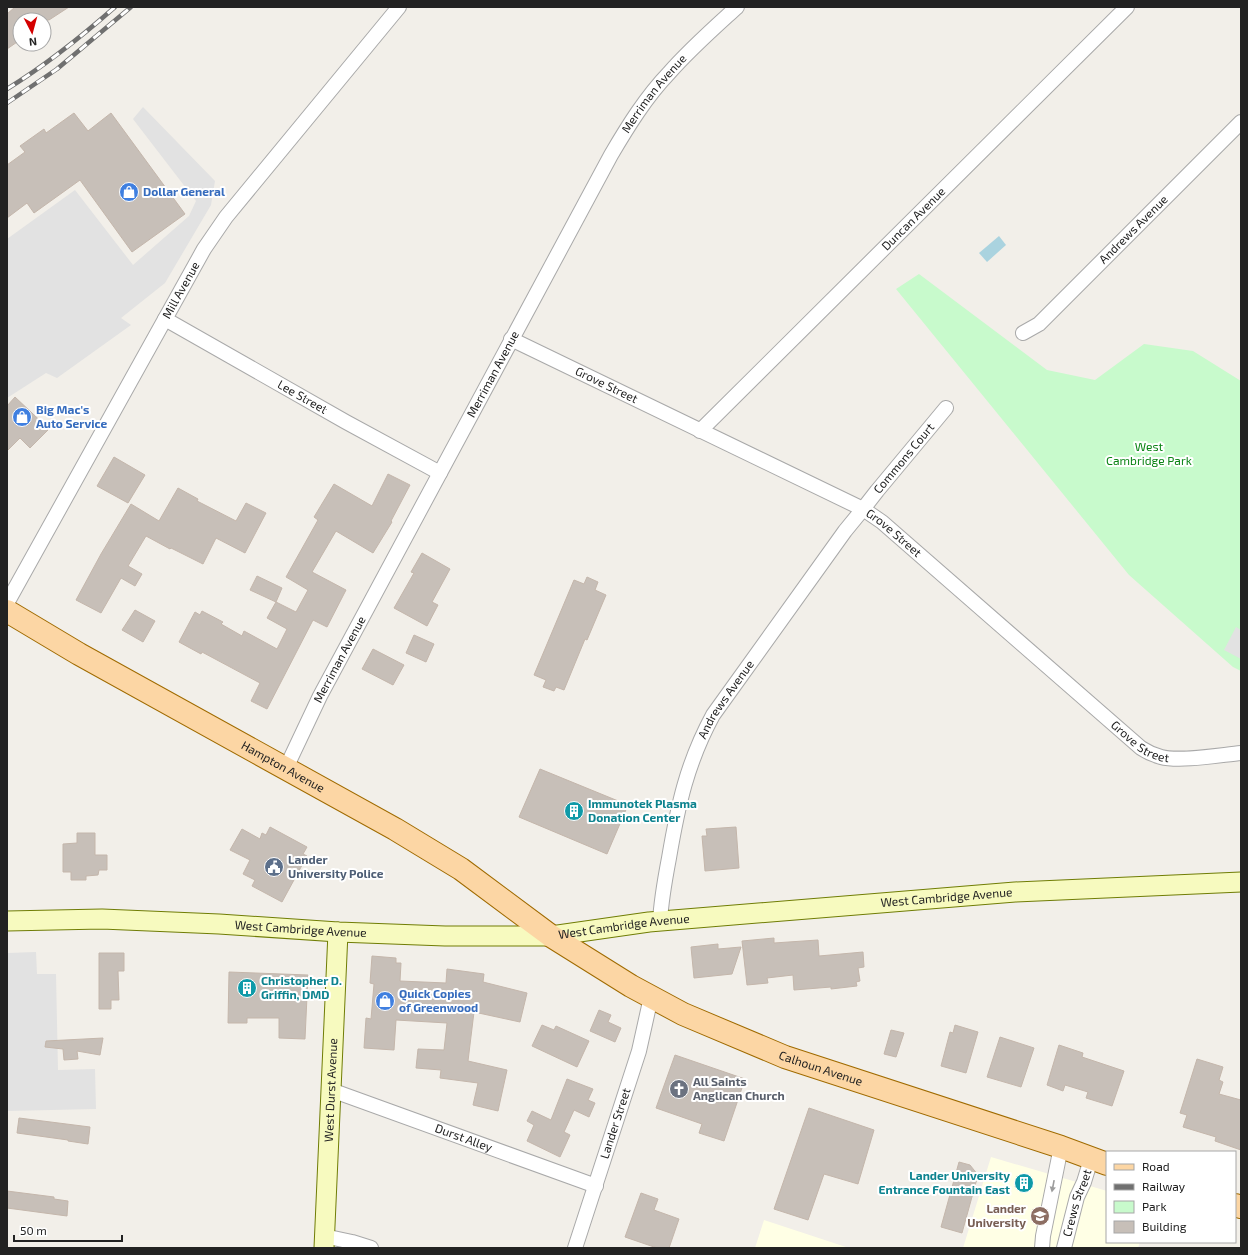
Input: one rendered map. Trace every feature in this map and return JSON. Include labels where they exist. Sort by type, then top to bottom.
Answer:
[{"type":"main road","name":"Hampton Avenue","points":[[7,611],[79,654],[395,829],[461,869],[551,936]]},
{"type":"main road","name":"West Cambridge Avenue","points":[[7,921],[102,919],[338,932],[445,936],[551,936],[660,922],[1015,892],[1241,882]]},
{"type":"main road","name":"West Durst Avenue","points":[[324,1242],[338,932]]},
{"type":"main road","name":"Calhoun Avenue","points":[[551,936],[631,986],[683,1014],[785,1057],[1061,1147],[1099,1161]]},
{"type":"street","name":"Mill Avenue","points":[[7,603],[204,249],[226,217],[399,7]]},
{"type":"street","name":"Merriman Avenue","points":[[286,768],[320,696],[611,155],[629,125],[668,73],[737,7]]},
{"type":"street","name":"Duncan Avenue","points":[[700,430],[1127,7]]},
{"type":"street","name":"Andrews Avenue","points":[[1023,334],[1039,324],[1241,122]]},
{"type":"street","name":"Lee Street","points":[[165,319],[346,422],[440,473]]},
{"type":"street","name":"Grove Street","points":[[512,339],[863,510],[882,522],[1141,748],[1161,757],[1176,759],[1241,753]]},
{"type":"street","name":"Commons Court","points":[[863,510],[946,408]]},
{"type":"street","name":"Andrews Avenue","points":[[660,922],[661,907],[678,809],[689,767],[702,734],[724,698],[845,531],[863,510]]},
{"type":"street","name":"Lander Street","points":[[575,1248],[639,1052],[651,997]]},
{"type":"street","name":"Durst Alley","points":[[331,1090],[596,1186]]},
{"type":"street","name":"Crews Street","points":[[1042,1248],[1043,1236],[1061,1147]]},
{"type":"street","name":"Crews Street","points":[[1064,1248],[1077,1197],[1084,1182],[1099,1161]]},
{"type":"street","points":[[324,1242],[352,1242],[371,1248]]},
{"type":"shaded area","points":[[143,107],[215,181],[211,205],[165,283],[121,318],[131,325],[57,378],[46,373],[7,398],[7,239],[75,190],[133,265],[189,216],[196,201],[133,119]]},
{"type":"shaded area","points":[[1236,627],[1241,630],[1241,659],[1224,650]]},
{"type":"shaded area","points":[[36,952],[37,974],[56,974],[58,1070],[95,1069],[96,1109],[7,1111],[7,953]]},
{"type":"shaded area","name":"Lander University","points":[[991,1157],[1106,1191],[1106,1243],[1140,1243],[1138,1248],[963,1248]]},
{"type":"shaded area","points":[[764,1220],[849,1248],[755,1248]]},
{"type":"green space","name":"West Cambridge Park","points":[[919,274],[1047,370],[1095,380],[1144,344],[1193,351],[1241,381],[1241,671],[1233,667],[1129,575],[896,289]]},
{"type":"water","points":[[999,236],[1006,245],[987,262],[979,253]]},
{"type":"building","points":[[15,7],[69,7],[52,18],[52,12],[12,12],[12,46],[7,49],[7,14]]},
{"type":"building","name":"Dollar General","points":[[74,113],[88,131],[111,113],[185,214],[132,252],[80,180],[34,213],[27,203],[7,218],[7,165],[25,152],[20,146],[44,129],[46,133]]},
{"type":"building","name":"Big Mac's Auto Service","points":[[15,397],[49,429],[30,448],[20,438],[7,451],[7,406]]},
{"type":"building","points":[[114,457],[145,475],[128,503],[97,486]]},
{"type":"building","points":[[388,474],[410,485],[391,521],[392,522],[373,553],[336,531],[312,572],[346,590],[327,627],[313,620],[267,709],[251,701],[260,683],[202,652],[201,654],[179,642],[195,612],[200,615],[202,611],[223,622],[221,624],[242,636],[244,631],[277,649],[287,629],[267,618],[276,602],[296,612],[308,590],[286,577],[318,520],[314,517],[334,484],[372,506]]},
{"type":"building","points":[[178,488],[198,499],[197,501],[236,521],[246,503],[266,513],[245,553],[216,538],[203,564],[146,536],[128,566],[142,574],[135,586],[121,578],[101,613],[76,600],[131,504],[159,521]]},
{"type":"building","points":[[422,553],[450,569],[432,602],[438,605],[427,626],[394,608],[414,573],[411,572]]},
{"type":"building","points":[[257,576],[282,588],[276,602],[250,590]]},
{"type":"building","points":[[587,577],[598,582],[595,590],[606,595],[587,640],[585,639],[564,690],[556,687],[554,691],[543,687],[546,680],[534,675],[574,580],[584,584]]},
{"type":"building","points":[[135,610],[155,621],[143,642],[122,630]]},
{"type":"building","points":[[414,635],[434,644],[426,662],[406,653]]},
{"type":"building","points":[[373,649],[404,665],[393,685],[362,669]]},
{"type":"building","name":"Immunotek Plasma Donation Center","points":[[540,769],[628,805],[607,854],[519,817]]},
{"type":"building","name":"Lander University Police","points":[[270,827],[307,847],[303,854],[307,856],[282,902],[252,886],[255,880],[243,874],[250,860],[230,850],[242,829],[260,839],[262,833],[266,835]]},
{"type":"building","points":[[736,827],[739,868],[705,871],[702,836],[707,836],[706,829]]},
{"type":"building","points":[[77,833],[95,833],[95,855],[107,855],[107,870],[99,870],[98,875],[86,876],[86,880],[71,880],[71,872],[63,872],[63,844],[77,843]]},
{"type":"building","points":[[774,938],[774,943],[818,940],[819,956],[863,952],[864,967],[858,968],[860,981],[856,982],[857,986],[831,989],[831,987],[794,990],[793,975],[767,978],[768,983],[747,985],[742,941]]},
{"type":"building","points":[[718,944],[718,949],[741,947],[732,974],[694,978],[691,947]]},
{"type":"building","points":[[99,953],[124,953],[124,971],[118,971],[119,1000],[111,1000],[111,1009],[99,1009]]},
{"type":"building","points":[[372,956],[396,958],[396,963],[401,963],[400,981],[446,983],[447,969],[484,974],[483,982],[527,993],[520,1022],[474,1012],[468,1061],[507,1070],[498,1111],[473,1105],[478,1083],[440,1078],[441,1070],[416,1068],[418,1049],[444,1050],[447,1023],[396,1020],[394,1050],[364,1048],[366,1018],[371,1019],[374,984],[370,983]]},
{"type":"building","points":[[229,972],[308,975],[305,1039],[279,1038],[279,1018],[247,1018],[247,1023],[228,1023]]},
{"type":"building","points":[[599,1010],[611,1015],[608,1022],[621,1028],[615,1042],[590,1031]]},
{"type":"building","points":[[542,1025],[554,1030],[556,1026],[589,1041],[577,1067],[532,1046]]},
{"type":"building","points":[[955,1025],[978,1032],[966,1073],[941,1066],[950,1032],[953,1033]]},
{"type":"building","points":[[891,1030],[904,1033],[896,1057],[884,1054]]},
{"type":"building","points":[[1000,1037],[1034,1048],[1021,1087],[987,1077]]},
{"type":"building","points":[[103,1038],[100,1055],[77,1051],[78,1059],[64,1060],[63,1049],[45,1047],[46,1041]]},
{"type":"building","points":[[1059,1045],[1083,1053],[1082,1057],[1124,1071],[1112,1106],[1086,1098],[1088,1092],[1065,1085],[1063,1091],[1047,1085]]},
{"type":"building","points":[[675,1055],[745,1079],[724,1141],[699,1133],[702,1124],[656,1108]]},
{"type":"building","points":[[1197,1059],[1223,1067],[1219,1080],[1223,1082],[1219,1094],[1241,1100],[1241,1150],[1215,1141],[1216,1137],[1183,1127],[1187,1115],[1180,1113]]},
{"type":"building","points":[[567,1079],[593,1089],[588,1100],[595,1103],[589,1117],[574,1110],[564,1132],[570,1135],[560,1157],[527,1141],[534,1125],[527,1121],[532,1111],[551,1120]]},
{"type":"building","points":[[809,1108],[874,1130],[858,1184],[824,1174],[808,1220],[774,1209]]},
{"type":"building","points":[[19,1118],[90,1127],[88,1144],[17,1133]]},
{"type":"building","points":[[959,1162],[970,1165],[978,1175],[962,1233],[941,1227]]},
{"type":"building","name":"Lander University Entrance Fountain East","points":[[1025,1175],[1031,1180],[1032,1184],[1030,1187],[1027,1190],[1023,1190],[1015,1187],[1018,1179]]},
{"type":"building","points":[[7,1191],[54,1197],[54,1199],[68,1201],[67,1216],[7,1208]]},
{"type":"building","points":[[641,1193],[658,1199],[654,1210],[679,1219],[669,1248],[657,1248],[625,1237]]},
{"type":"railway","points":[[7,89],[63,50],[115,7]]},
{"type":"railway","points":[[7,103],[57,69],[131,7]]},
{"type":"place","name":"Dollar General","points":[[129,192]]},
{"type":"place","name":"Big Mac's Auto Service","points":[[22,417]]},
{"type":"place","name":"Immunotek Plasma Donation Center","points":[[574,811]]},
{"type":"place","name":"Lander University Police","points":[[274,867]]},
{"type":"place","name":"Christopher D. Griffin, DMD","points":[[247,988]]},
{"type":"place","name":"Quick Copies of Greenwood","points":[[385,1001]]},
{"type":"place","name":"All Saints Anglican Church","points":[[679,1089]]},
{"type":"place","name":"Lander University Entrance Fountain East","points":[[1024,1183]]},
{"type":"place","name":"Lander University","points":[[1040,1216]]}]
